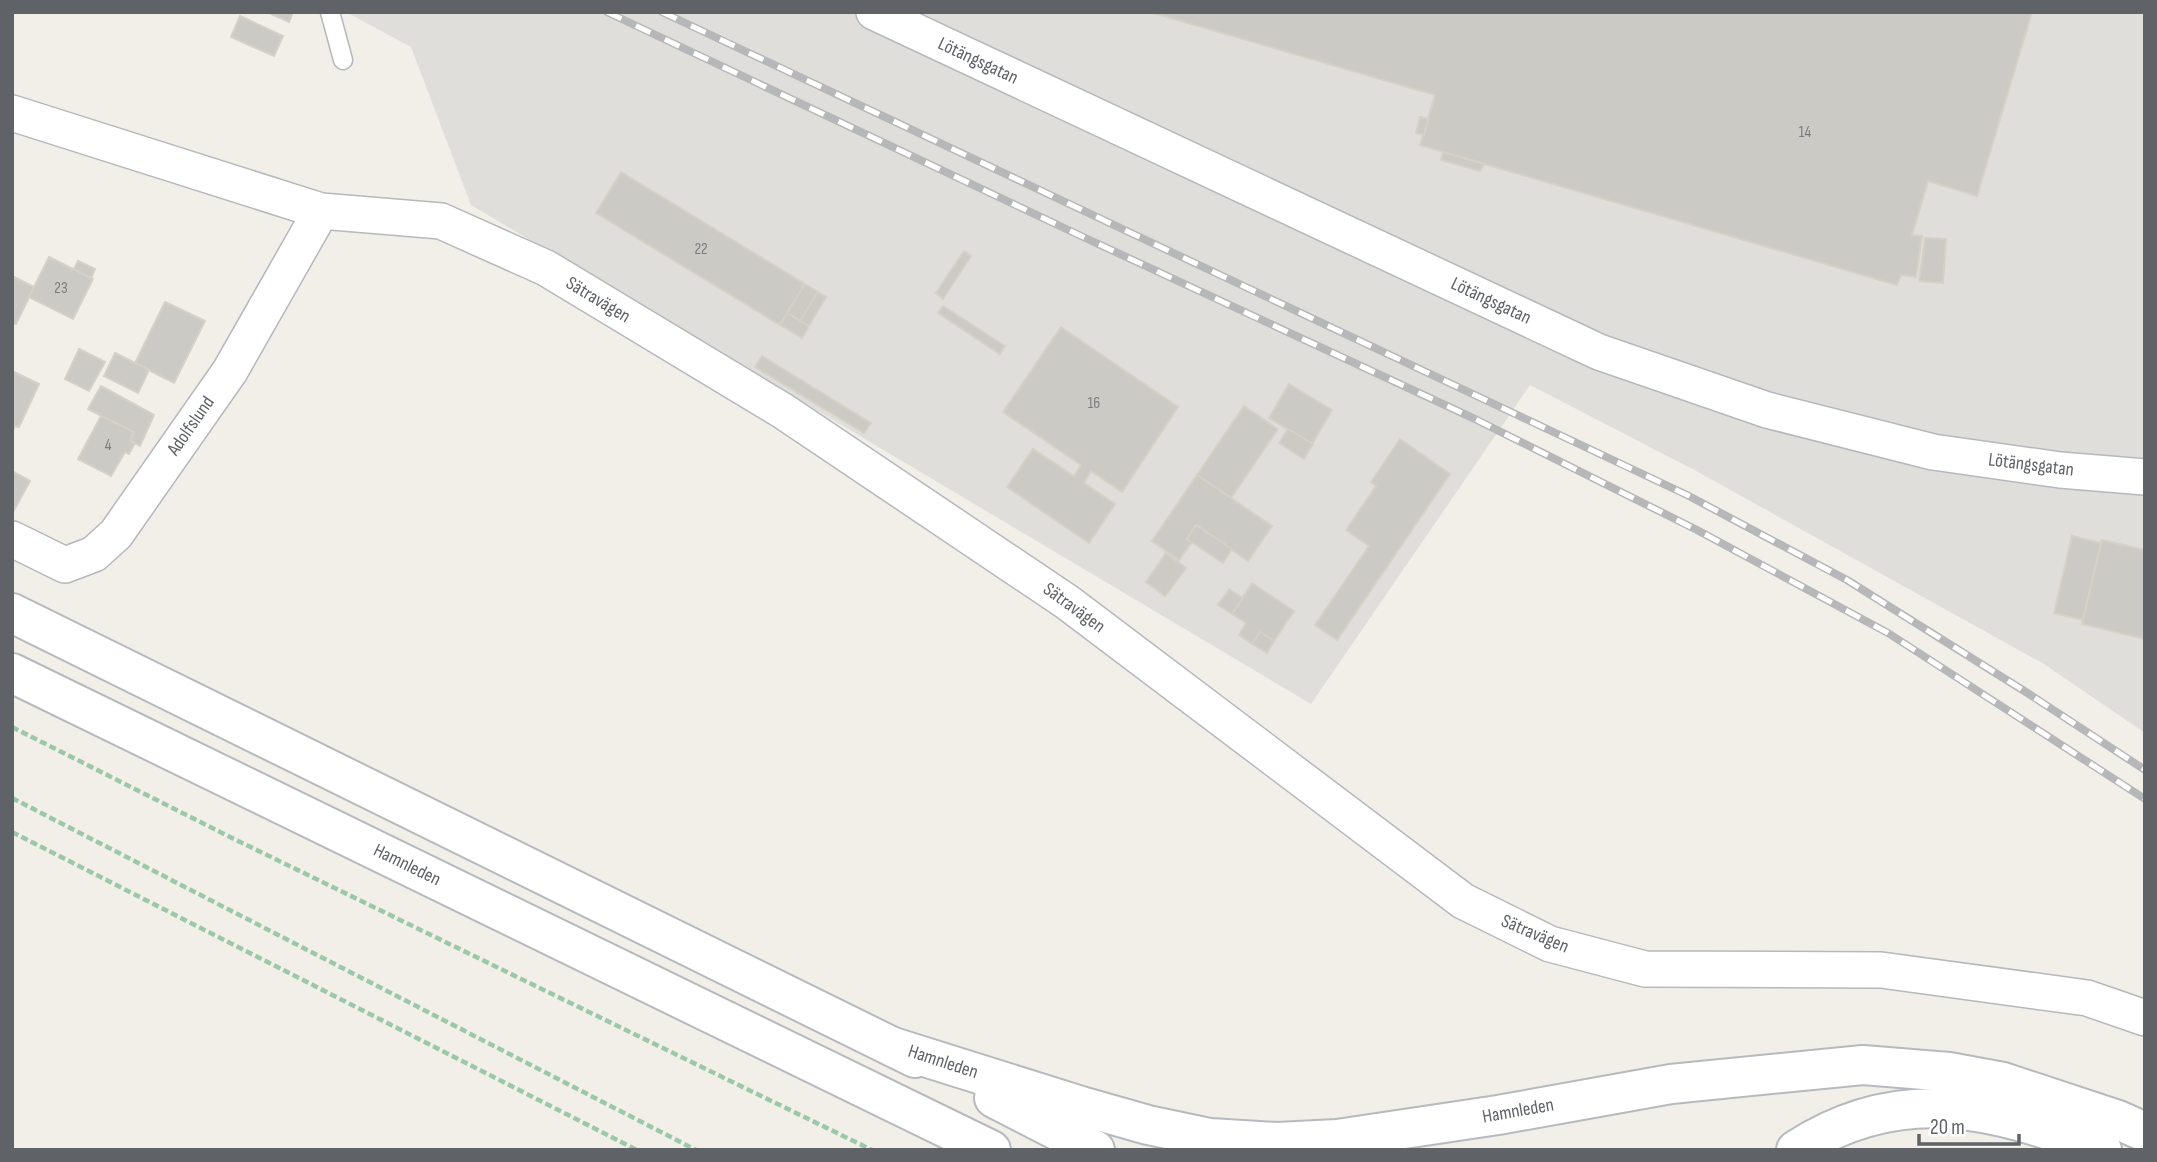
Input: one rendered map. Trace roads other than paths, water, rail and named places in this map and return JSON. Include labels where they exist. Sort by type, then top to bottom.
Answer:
[{"type":"main road","name":"Hamnleden","points":[[12,614],[893,1046],[1095,1150]]},
{"type":"main road","name":"Hamnleden","points":[[12,673],[991,1150]]},
{"type":"main road","name":"Hamnleden","points":[[893,1046],[1081,1106],[1148,1125],[1210,1138],[1277,1142],[1337,1139],[1498,1115],[1671,1084],[1863,1065],[1949,1072],[2003,1082],[2118,1120],[2145,1132]]},
{"type":"main road","points":[[1796,1150],[1852,1121],[1891,1111],[1924,1108],[1959,1108],[2004,1117],[2054,1131],[2102,1150]]},
{"type":"street","name":"Lötängsgatan","points":[[874,12],[1600,352],[1767,410],[1933,452],[2060,470],[2145,477]]},
{"type":"street","name":"Sätravägen","points":[[12,113],[321,211],[441,221],[546,268],[783,411],[1056,594],[1463,901],[1550,944],[1645,969],[1881,970],[2087,998],[2145,1018]]},
{"type":"street","name":"Adolfslund","points":[[12,539],[65,565],[94,554],[116,534],[230,371],[321,211]]},
{"type":"lane","points":[[330,12],[343,60]]},
{"type":"railway","points":[[607,12],[1475,419],[1697,530],[1888,633],[2145,799]]},
{"type":"railway","points":[[662,12],[1687,495],[1847,580],[2145,770]]}]
